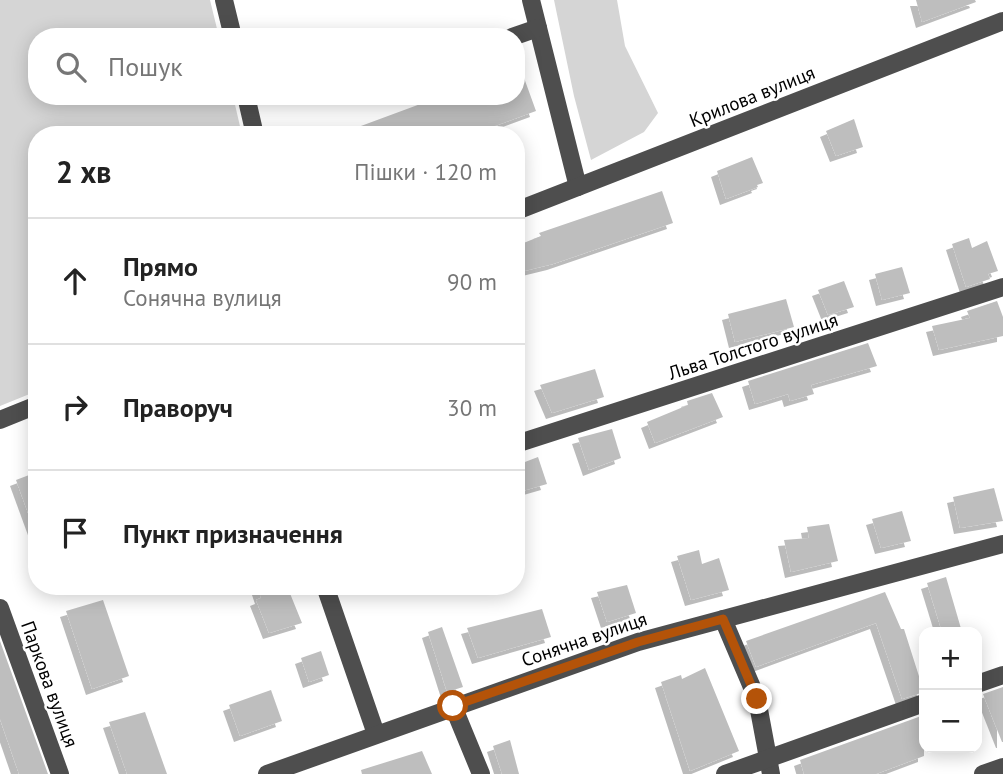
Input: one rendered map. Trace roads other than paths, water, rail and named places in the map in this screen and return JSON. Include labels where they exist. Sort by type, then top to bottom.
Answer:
[{"type":"street","points":[[224,0],[231,28]]},
{"type":"street","points":[[531,0],[578,187]]},
{"type":"street","name":"Крилова вулиця","points":[[525,208],[1003,22]]},
{"type":"street","points":[[525,32],[538,28]]},
{"type":"street","points":[[248,105],[253,126]]},
{"type":"street","name":"Льва Толстого вулиця","points":[[525,441],[1003,287]]},
{"type":"street","points":[[0,420],[28,409]]},
{"type":"street","name":"Сонячна вулиця","points":[[267,774],[638,642],[1003,544]]},
{"type":"street","points":[[328,595],[376,734]]},
{"type":"street","name":"Паркова вулиця","points":[[0,608],[60,774]]},
{"type":"street","points":[[723,619],[757,699],[769,767]]},
{"type":"street","points":[[982,682],[1003,675]]},
{"type":"street","points":[[725,774],[769,767],[919,705]]},
{"type":"street","points":[[453,706],[481,774]]},
{"type":"street","points":[[983,774],[1003,767]]}]
